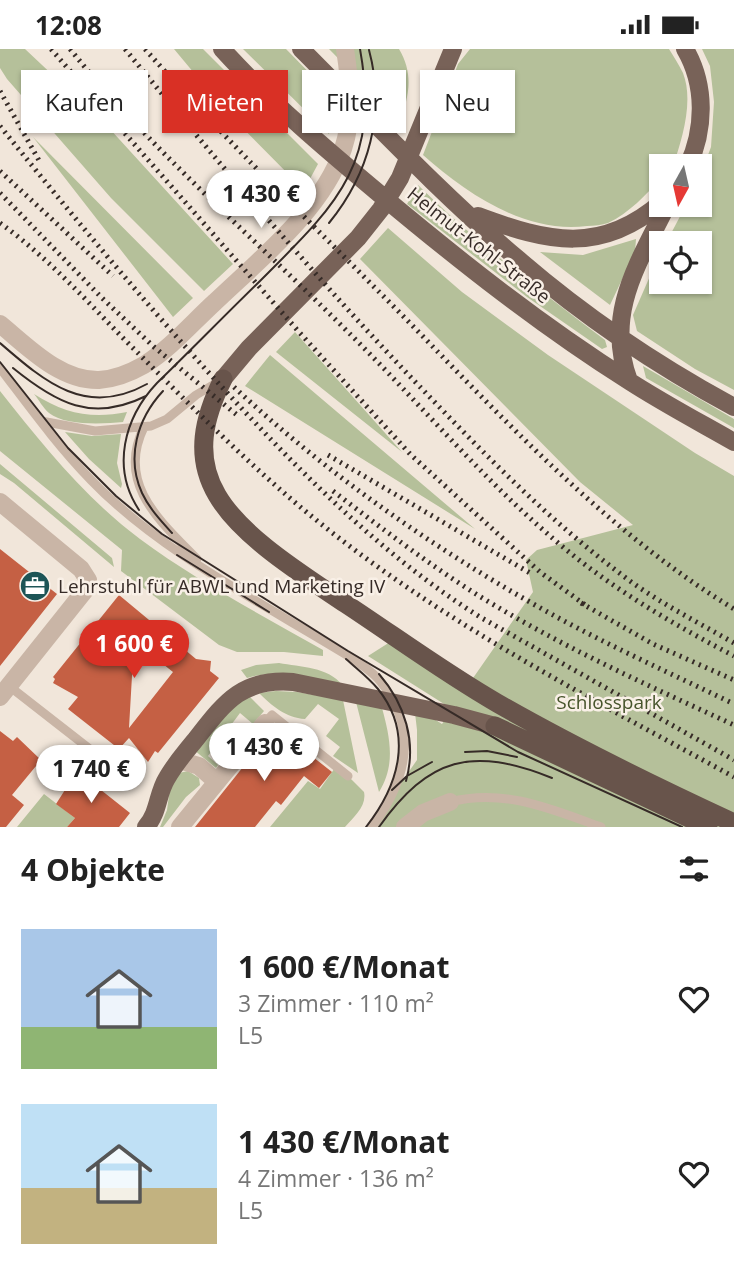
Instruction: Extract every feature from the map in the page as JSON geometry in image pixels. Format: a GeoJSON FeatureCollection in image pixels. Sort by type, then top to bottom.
{"type":"FeatureCollection","features":[{"type":"Feature","properties":{"kind":"highway"},"geometry":{"type":"LineString","coordinates":[[223,379],[207,414],[202,437],[209,480],[232,516],[266,547],[496,703],[734,823]]}},
{"type":"Feature","properties":{"kind":"highway"},"geometry":{"type":"LineString","coordinates":[[495,726],[708,827]]}},
{"type":"Feature","properties":{"kind":"main road","name":"Helmut-Kohl-Straße"},"geometry":{"type":"LineString","coordinates":[[222,49],[295,122],[419,227],[506,295],[629,381],[734,442]]}},
{"type":"Feature","properties":{"kind":"main road","name":"Helmut-Kohl-Straße"},"geometry":{"type":"LineString","coordinates":[[301,49],[468,213],[535,273],[620,337],[734,407]]}},
{"type":"Feature","properties":{"kind":"main road"},"geometry":{"type":"LineString","coordinates":[[223,379],[249,348],[372,221],[400,178],[453,49]]}},
{"type":"Feature","properties":{"kind":"main road"},"geometry":{"type":"LineString","coordinates":[[685,49],[696,73],[701,106],[698,135],[692,154]]}},
{"type":"Feature","properties":{"kind":"main road"},"geometry":{"type":"LineString","coordinates":[[468,213],[541,237],[585,240],[620,230],[649,213]]}},
{"type":"Feature","properties":{"kind":"main road"},"geometry":{"type":"LineString","coordinates":[[629,381],[623,363],[620,337],[622,304],[661,217]]}},
{"type":"Feature","properties":{"kind":"main road"},"geometry":{"type":"LineString","coordinates":[[146,827],[154,818],[165,779],[179,760],[222,706],[239,692],[257,683],[293,682],[495,726]]}},
{"type":"Feature","properties":{"kind":"street"},"geometry":{"type":"LineString","coordinates":[[0,324],[38,355],[67,374],[85,379],[117,377],[145,363],[169,346],[273,246],[324,187],[344,148],[349,124],[349,82],[345,49]]}},
{"type":"Feature","properties":{"kind":"street"},"geometry":{"type":"LineString","coordinates":[[0,502],[81,569],[88,580],[86,589],[4,692]]}},
{"type":"Feature","properties":{"kind":"street"},"geometry":{"type":"LineString","coordinates":[[180,827],[265,723]]}},
{"type":"Feature","properties":{"kind":"street"},"geometry":{"type":"LineString","coordinates":[[179,760],[199,766],[217,782]]}},
{"type":"Feature","properties":{"kind":"street"},"geometry":{"type":"LineString","coordinates":[[405,827],[423,813],[450,802]]}},
{"type":"Feature","properties":{"kind":"lane"},"geometry":{"type":"LineString","coordinates":[[0,367],[39,420],[91,480],[116,503],[180,552],[355,660],[380,680],[400,717],[405,758],[393,797],[372,827]]}},
{"type":"Feature","properties":{"kind":"lane"},"geometry":{"type":"LineString","coordinates":[[39,420],[95,431],[144,427],[167,419],[196,395],[223,379]]}},
{"type":"Feature","properties":{"kind":"lane"},"geometry":{"type":"LineString","coordinates":[[144,427],[135,445],[134,462],[143,496],[155,513],[207,569]]}},
{"type":"Feature","properties":{"kind":"lane"},"geometry":{"type":"LineString","coordinates":[[4,692],[109,764]]}},
{"type":"Feature","properties":{"kind":"lane"},"geometry":{"type":"LineString","coordinates":[[265,723],[272,715],[348,776]]}},
{"type":"Feature","properties":{"kind":"lane"},"geometry":{"type":"LineString","coordinates":[[450,802],[478,797],[516,799],[601,827]]}},
{"type":"Feature","properties":{"kind":"green space"},"geometry":{"type":"Polygon","coordinates":[[[0,49],[25,49],[47,70],[21,70],[21,95],[0,68],[0,49]]]}},
{"type":"Feature","properties":{"kind":"green space"},"geometry":{"type":"Polygon","coordinates":[[[174,49],[203,49],[224,70],[192,70],[174,49]]]}},
{"type":"Feature","properties":{"kind":"green space"},"geometry":{"type":"Polygon","coordinates":[[[243,49],[286,49],[307,70],[302,70],[302,107],[288,93],[288,70],[264,70],[243,49]]]}},
{"type":"Feature","properties":{"kind":"green space"},"geometry":{"type":"Polygon","coordinates":[[[329,49],[399,49],[407,67],[406,103],[406,70],[350,70],[329,49]]]}},
{"type":"Feature","properties":{"kind":"green space"},"geometry":{"type":"Polygon","coordinates":[[[470,49],[669,49],[683,73],[687,96],[683,132],[677,154],[649,154],[649,191],[623,214],[608,223],[564,227],[520,217],[478,197],[423,155],[431,133],[515,133],[515,70],[456,70],[470,49]]]}},
{"type":"Feature","properties":{"kind":"green space"},"geometry":{"type":"Polygon","coordinates":[[[702,49],[734,49],[734,390],[695,369],[637,331],[633,315],[649,278],[649,294],[712,294],[712,231],[672,231],[680,217],[712,217],[712,154],[708,154],[714,102],[710,66],[702,49]]]}},
{"type":"Feature","properties":{"kind":"green space"},"geometry":{"type":"Polygon","coordinates":[[[54,133],[114,133],[233,264],[204,291],[111,198],[54,133]]]}},
{"type":"Feature","properties":{"kind":"green space"},"geometry":{"type":"Polygon","coordinates":[[[248,133],[287,133],[318,164],[304,190],[248,133]]]}},
{"type":"Feature","properties":{"kind":"green space"},"geometry":{"type":"Polygon","coordinates":[[[33,137],[193,298],[173,317],[33,137]]]}},
{"type":"Feature","properties":{"kind":"green space"},"geometry":{"type":"Polygon","coordinates":[[[418,185],[486,246],[605,340],[607,347],[602,349],[527,297],[407,204],[418,185]]]}},
{"type":"Feature","properties":{"kind":"green space","name":"Schlosspark"},"geometry":{"type":"Polygon","coordinates":[[[388,228],[462,292],[548,355],[734,476],[734,827],[370,827],[417,760],[415,713],[431,717],[442,724],[452,709],[368,656],[390,642],[464,691],[533,592],[526,560],[537,550],[633,525],[580,482],[360,259],[388,228]]]}},
{"type":"Feature","properties":{"kind":"green space"},"geometry":{"type":"Polygon","coordinates":[[[636,239],[635,252],[610,305],[540,252],[583,255],[636,239]]]}},
{"type":"Feature","properties":{"kind":"green space"},"geometry":{"type":"Polygon","coordinates":[[[295,332],[402,452],[276,352],[295,332]]]}},
{"type":"Feature","properties":{"kind":"green space"},"geometry":{"type":"Polygon","coordinates":[[[270,355],[475,529],[245,386],[270,355]]]}},
{"type":"Feature","properties":{"kind":"green space"},"geometry":{"type":"Polygon","coordinates":[[[643,366],[734,419],[734,428],[646,378],[643,366]]]}},
{"type":"Feature","properties":{"kind":"green space"},"geometry":{"type":"Polygon","coordinates":[[[0,391],[65,469],[120,523],[207,583],[323,650],[323,656],[284,652],[237,652],[219,645],[121,571],[122,550],[0,451],[0,391]]]}},
{"type":"Feature","properties":{"kind":"green space"},"geometry":{"type":"Polygon","coordinates":[[[34,394],[45,401],[79,413],[102,415],[127,412],[123,422],[74,422],[49,413],[34,394]]]}},
{"type":"Feature","properties":{"kind":"green space"},"geometry":{"type":"Polygon","coordinates":[[[65,432],[92,436],[121,434],[117,463],[121,488],[89,459],[65,432]]]}},
{"type":"Feature","properties":{"kind":"green space"},"geometry":{"type":"Polygon","coordinates":[[[0,464],[112,558],[114,567],[0,474],[0,464]]]}},
{"type":"Feature","properties":{"kind":"green space"},"geometry":{"type":"Polygon","coordinates":[[[279,663],[322,671],[342,685],[282,674],[247,678],[241,670],[256,665],[279,663]]]}},
{"type":"Feature","properties":{"kind":"green space"},"geometry":{"type":"Polygon","coordinates":[[[276,691],[343,700],[358,773],[333,756],[340,747],[326,736],[339,719],[318,704],[305,719],[291,716],[259,693],[276,691]]]}},
{"type":"Feature","properties":{"kind":"green space"},"geometry":{"type":"Polygon","coordinates":[[[248,695],[264,711],[253,724],[240,713],[208,756],[218,765],[216,768],[194,750],[228,710],[248,695]]]}},
{"type":"Feature","properties":{"kind":"green space"},"geometry":{"type":"Polygon","coordinates":[[[356,702],[382,708],[385,719],[390,761],[379,792],[356,702]]]}},
{"type":"Feature","properties":{"kind":"green space"},"geometry":{"type":"Polygon","coordinates":[[[337,765],[364,792],[362,807],[345,827],[270,827],[308,781],[320,789],[337,765]]]}},
{"type":"Feature","properties":{"kind":"green space"},"geometry":{"type":"Polygon","coordinates":[[[188,771],[199,778],[200,785],[186,797],[163,827],[160,827],[167,810],[170,788],[179,773],[188,771]]]}},
{"type":"Feature","properties":{"kind":"green space"},"geometry":{"type":"Polygon","coordinates":[[[44,794],[75,818],[67,827],[17,827],[44,794]]]}},
{"type":"Feature","properties":{"kind":"building"},"geometry":{"type":"Polygon","coordinates":[[[0,549],[57,594],[0,666],[0,549]]]}},
{"type":"Feature","properties":{"kind":"building"},"geometry":{"type":"Polygon","coordinates":[[[119,595],[196,659],[211,661],[210,671],[219,678],[148,762],[129,738],[119,749],[68,709],[78,697],[53,683],[53,677],[119,595]],[[134,641],[129,728],[173,672],[134,641]]]}},
{"type":"Feature","properties":{"kind":"building"},"geometry":{"type":"Polygon","coordinates":[[[275,727],[332,772],[319,788],[304,776],[281,805],[276,801],[255,827],[195,827],[275,727]]]}},
{"type":"Feature","properties":{"kind":"building"},"geometry":{"type":"Polygon","coordinates":[[[0,731],[13,741],[17,737],[41,760],[12,795],[24,805],[6,827],[0,827],[0,731]]]}},
{"type":"Feature","properties":{"kind":"building"},"geometry":{"type":"Polygon","coordinates":[[[77,771],[130,813],[119,827],[67,827],[75,818],[56,804],[77,771]]]}},
{"type":"Feature","properties":{"kind":"tram line"},"geometry":{"type":"LineString","coordinates":[[139,510],[130,494],[124,461],[129,427],[136,412],[157,383],[287,254],[331,205],[358,153],[364,123],[365,89],[360,49]]}},
{"type":"Feature","properties":{"kind":"tram line"},"geometry":{"type":"LineString","coordinates":[[329,223],[355,184],[370,142],[376,97],[369,50]]}},
{"type":"Feature","properties":{"kind":"tram line"},"geometry":{"type":"LineString","coordinates":[[0,343],[33,371],[68,391],[105,397],[125,394],[147,384]]}},
{"type":"Feature","properties":{"kind":"tram line"},"geometry":{"type":"LineString","coordinates":[[0,362],[68,448],[116,496],[162,534],[348,651],[518,752],[682,827]]}},
{"type":"Feature","properties":{"kind":"tram line"},"geometry":{"type":"LineString","coordinates":[[13,368],[44,391],[75,405],[108,408],[146,396]]}},
{"type":"Feature","properties":{"kind":"tram line"},"geometry":{"type":"LineString","coordinates":[[163,391],[146,414],[141,426],[135,466],[137,480],[145,499],[172,533]]}},
{"type":"Feature","properties":{"kind":"tram line"},"geometry":{"type":"LineString","coordinates":[[177,555],[269,612]]}},
{"type":"Feature","properties":{"kind":"tram line"},"geometry":{"type":"LineString","coordinates":[[346,659],[378,689],[389,706],[399,741],[394,777],[387,794],[366,827]]}},
{"type":"Feature","properties":{"kind":"tram line"},"geometry":{"type":"LineString","coordinates":[[379,674],[396,698],[406,724],[410,752],[406,781]]}},
{"type":"Feature","properties":{"kind":"tram line"},"geometry":{"type":"LineString","coordinates":[[465,752],[487,751],[517,757]]}},
{"type":"Feature","properties":{"kind":"tram line"},"geometry":{"type":"LineString","coordinates":[[392,790],[407,776],[432,762]]}},
{"type":"Feature","properties":{"kind":"tram line"},"geometry":{"type":"LineString","coordinates":[[379,827],[416,785],[435,772],[454,764],[498,762],[552,778]]}},
{"type":"Feature","properties":{"kind":"railway"},"geometry":{"type":"LineString","coordinates":[[51,49],[299,332],[411,455],[540,572],[588,607]]}},
{"type":"Feature","properties":{"kind":"railway"},"geometry":{"type":"LineString","coordinates":[[70,49],[170,159],[348,332],[522,511],[570,553],[615,586],[661,616],[734,656]]}},
{"type":"Feature","properties":{"kind":"railway"},"geometry":{"type":"LineString","coordinates":[[125,49],[309,266],[385,350],[498,466],[602,560],[668,605],[734,643]]}},
{"type":"Feature","properties":{"kind":"railway"},"geometry":{"type":"LineString","coordinates":[[145,49],[208,118],[521,437],[644,546],[734,609]]}},
{"type":"Feature","properties":{"kind":"railway"},"geometry":{"type":"LineString","coordinates":[[0,91],[41,164]]}},
{"type":"Feature","properties":{"kind":"railway"},"geometry":{"type":"LineString","coordinates":[[0,126],[108,257],[220,385],[311,480],[375,539],[480,617],[734,760]]}},
{"type":"Feature","properties":{"kind":"railway"},"geometry":{"type":"LineString","coordinates":[[0,171],[113,276]]}},
{"type":"Feature","properties":{"kind":"railway"},"geometry":{"type":"LineString","coordinates":[[0,193],[102,298],[154,347],[237,415]]}},
{"type":"Feature","properties":{"kind":"railway"},"geometry":{"type":"LineString","coordinates":[[0,223],[64,278],[248,460],[342,541],[395,579],[505,650],[734,777]]}},
{"type":"Feature","properties":{"kind":"railway"},"geometry":{"type":"LineString","coordinates":[[234,387],[343,479],[462,561],[567,623],[734,704]]}},
{"type":"Feature","properties":{"kind":"railway"},"geometry":{"type":"LineString","coordinates":[[328,455],[530,573]]}},
{"type":"Feature","properties":{"kind":"railway"},"geometry":{"type":"LineString","coordinates":[[333,491],[440,570],[507,613],[603,664],[734,725]]}},
{"type":"Feature","properties":{"kind":"railway"},"geometry":{"type":"LineString","coordinates":[[581,603],[653,644],[734,680]]}},
{"type":"Feature","properties":{"kind":"place","name":"Lehrstuhl für ABWL und Marketing IV"},"geometry":{"type":"Point","coordinates":[35,586]}}]}
